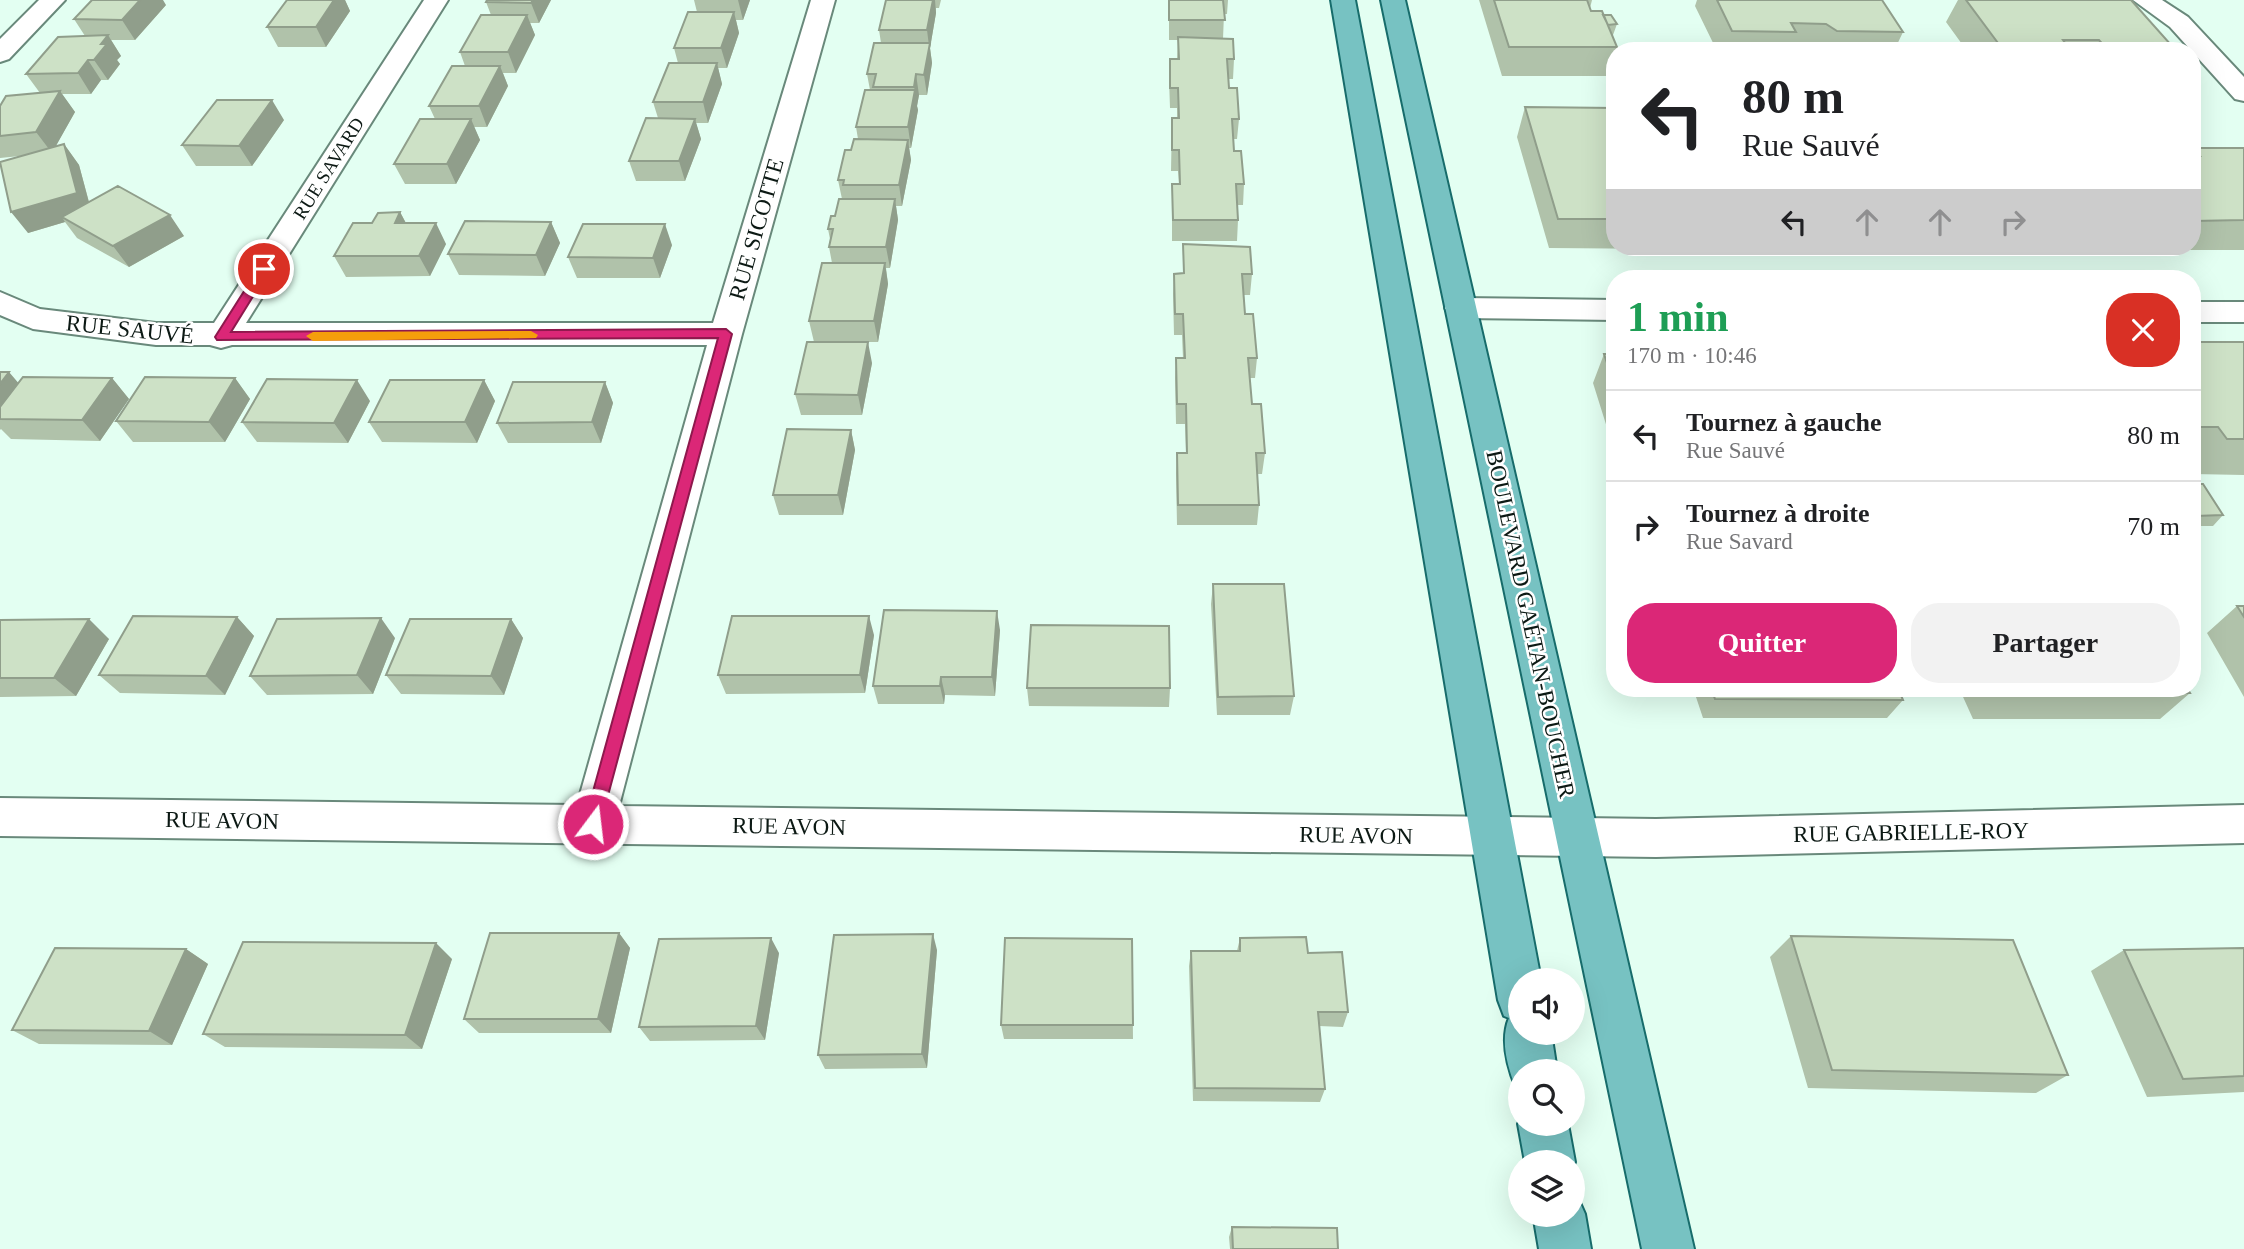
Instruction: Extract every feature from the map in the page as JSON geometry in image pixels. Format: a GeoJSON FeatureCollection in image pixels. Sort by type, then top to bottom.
{"type":"FeatureCollection","features":[{"type":"Feature","properties":{"kind":"main road"},"geometry":{"type":"LineString","coordinates":[[1343,0],[1515,968]]}},
{"type":"Feature","properties":{"kind":"main road","name":"BOULEVARD GAÉTAN-BOUCHER"},"geometry":{"type":"LineString","coordinates":[[1393,0],[1668,1249]]}},
{"type":"Feature","properties":{"kind":"main road"},"geometry":{"type":"LineString","coordinates":[[1561,1227],[1565,1249]]}},
{"type":"Feature","properties":{"kind":"street"},"geometry":{"type":"LineString","coordinates":[[0,54],[53,0]]}},
{"type":"Feature","properties":{"kind":"street","name":"RUE SAVARD"},"geometry":{"type":"LineString","coordinates":[[221,337],[436,0]]}},
{"type":"Feature","properties":{"kind":"street","name":"RUE SICOTTE"},"geometry":{"type":"LineString","coordinates":[[593,824],[726,334],[823,0]]}},
{"type":"Feature","properties":{"kind":"street"},"geometry":{"type":"LineString","coordinates":[[2146,0],[2179,22],[2197,42]]}},
{"type":"Feature","properties":{"kind":"street"},"geometry":{"type":"LineString","coordinates":[[2201,46],[2244,93]]}},
{"type":"Feature","properties":{"kind":"street","name":"RUE SAUVÉ"},"geometry":{"type":"LineString","coordinates":[[0,302],[33,319],[156,334],[221,337],[726,334]]}},
{"type":"Feature","properties":{"kind":"street"},"geometry":{"type":"LineString","coordinates":[[1461,307],[1606,310]]}},
{"type":"Feature","properties":{"kind":"street"},"geometry":{"type":"LineString","coordinates":[[2201,312],[2244,312]]}},
{"type":"Feature","properties":{"kind":"street","name":"RUE AVON"},"geometry":{"type":"LineString","coordinates":[[0,817],[1578,836]]}},
{"type":"Feature","properties":{"kind":"street","name":"RUE GABRIELLE-ROY"},"geometry":{"type":"LineString","coordinates":[[1578,836],[1656,838],[2244,824]]}},
{"type":"Feature","properties":{"kind":"building"},"geometry":{"type":"Polygon","coordinates":[[[92,0],[140,0],[122,20],[74,19],[92,0]]]}},
{"type":"Feature","properties":{"kind":"building"},"geometry":{"type":"Polygon","coordinates":[[[287,0],[334,0],[316,27],[267,27],[287,0]]]}},
{"type":"Feature","properties":{"kind":"building"},"geometry":{"type":"Polygon","coordinates":[[[533,0],[531,3],[486,2],[533,0]]]}},
{"type":"Feature","properties":{"kind":"building"},"geometry":{"type":"Polygon","coordinates":[[[886,0],[933,0],[927,30],[879,30],[886,0]]]}},
{"type":"Feature","properties":{"kind":"building"},"geometry":{"type":"Polygon","coordinates":[[[1169,0],[1223,0],[1225,20],[1169,20],[1169,0]]]}},
{"type":"Feature","properties":{"kind":"building"},"geometry":{"type":"Polygon","coordinates":[[[1494,0],[1587,0],[1591,11],[1602,11],[1615,42],[1606,42],[1606,47],[1509,47],[1494,0]]]}},
{"type":"Feature","properties":{"kind":"building"},"geometry":{"type":"Polygon","coordinates":[[[1717,0],[1882,0],[1903,32],[1837,31],[1826,24],[1791,23],[1796,32],[1732,31],[1717,0]]]}},
{"type":"Feature","properties":{"kind":"building"},"geometry":{"type":"Polygon","coordinates":[[[1966,0],[2131,0],[2168,42],[2063,40],[2064,42],[1997,42],[1966,0]]]}},
{"type":"Feature","properties":{"kind":"building"},"geometry":{"type":"Polygon","coordinates":[[[688,12],[734,12],[721,48],[674,48],[688,12]]]}},
{"type":"Feature","properties":{"kind":"building"},"geometry":{"type":"Polygon","coordinates":[[[481,15],[527,15],[508,52],[460,52],[481,15]]]}},
{"type":"Feature","properties":{"kind":"building"},"geometry":{"type":"Polygon","coordinates":[[[1603,15],[1611,15],[1617,24],[1608,25],[1603,15]]]}},
{"type":"Feature","properties":{"kind":"building"},"geometry":{"type":"Polygon","coordinates":[[[108,35],[101,44],[107,44],[94,60],[88,60],[78,73],[26,74],[58,37],[108,35]]]}},
{"type":"Feature","properties":{"kind":"building"},"geometry":{"type":"Polygon","coordinates":[[[1178,37],[1233,39],[1234,59],[1227,59],[1229,88],[1237,88],[1239,119],[1232,119],[1234,151],[1241,151],[1244,184],[1236,184],[1238,220],[1173,220],[1172,184],[1180,184],[1179,150],[1172,150],[1172,118],[1179,118],[1178,88],[1170,88],[1170,59],[1179,59],[1178,37]]]}},
{"type":"Feature","properties":{"kind":"building"},"geometry":{"type":"Polygon","coordinates":[[[874,43],[930,43],[924,75],[916,74],[914,87],[873,87],[876,74],[867,74],[874,43]]]}},
{"type":"Feature","properties":{"kind":"building"},"geometry":{"type":"Polygon","coordinates":[[[669,63],[717,63],[703,102],[653,102],[669,63]]]}},
{"type":"Feature","properties":{"kind":"building"},"geometry":{"type":"Polygon","coordinates":[[[452,66],[500,66],[479,106],[429,106],[452,66]]]}},
{"type":"Feature","properties":{"kind":"building"},"geometry":{"type":"Polygon","coordinates":[[[865,90],[915,90],[908,127],[856,127],[865,90]]]}},
{"type":"Feature","properties":{"kind":"building"},"geometry":{"type":"Polygon","coordinates":[[[60,91],[36,132],[0,136],[0,106],[6,96],[60,91]]]}},
{"type":"Feature","properties":{"kind":"building"},"geometry":{"type":"Polygon","coordinates":[[[217,100],[272,100],[239,146],[182,145],[217,100]]]}},
{"type":"Feature","properties":{"kind":"building"},"geometry":{"type":"Polygon","coordinates":[[[1525,107],[1606,108],[1606,219],[1558,219],[1525,107]]]}},
{"type":"Feature","properties":{"kind":"building"},"geometry":{"type":"Polygon","coordinates":[[[646,118],[695,119],[679,161],[629,161],[646,118]]]}},
{"type":"Feature","properties":{"kind":"building"},"geometry":{"type":"Polygon","coordinates":[[[420,119],[471,119],[447,164],[394,164],[420,119]]]}},
{"type":"Feature","properties":{"kind":"building"},"geometry":{"type":"Polygon","coordinates":[[[854,139],[908,140],[899,185],[843,185],[844,180],[838,180],[845,150],[851,150],[854,139]]]}},
{"type":"Feature","properties":{"kind":"building"},"geometry":{"type":"Polygon","coordinates":[[[64,144],[77,193],[11,212],[0,162],[64,144]]]}},
{"type":"Feature","properties":{"kind":"building"},"geometry":{"type":"Polygon","coordinates":[[[2201,148],[2244,148],[2244,220],[2201,221],[2201,148]]]}},
{"type":"Feature","properties":{"kind":"building"},"geometry":{"type":"Polygon","coordinates":[[[118,186],[170,215],[113,246],[62,217],[118,186]]]}},
{"type":"Feature","properties":{"kind":"building"},"geometry":{"type":"Polygon","coordinates":[[[839,199],[895,199],[886,247],[829,247],[833,229],[828,229],[839,199]]]}},
{"type":"Feature","properties":{"kind":"building"},"geometry":{"type":"Polygon","coordinates":[[[400,212],[395,223],[436,223],[419,256],[334,256],[353,223],[372,223],[378,213],[400,212]]]}},
{"type":"Feature","properties":{"kind":"building"},"geometry":{"type":"Polygon","coordinates":[[[465,221],[551,222],[536,255],[448,254],[465,221]]]}},
{"type":"Feature","properties":{"kind":"building"},"geometry":{"type":"Polygon","coordinates":[[[583,224],[665,224],[653,258],[568,257],[583,224]]]}},
{"type":"Feature","properties":{"kind":"building"},"geometry":{"type":"Polygon","coordinates":[[[1183,244],[1250,247],[1252,274],[1242,274],[1245,314],[1253,314],[1257,358],[1248,358],[1252,404],[1261,404],[1265,453],[1256,453],[1259,505],[1178,505],[1177,453],[1187,453],[1186,404],[1177,404],[1176,358],[1185,358],[1183,314],[1175,314],[1174,274],[1184,273],[1183,244]]]}},
{"type":"Feature","properties":{"kind":"building"},"geometry":{"type":"Polygon","coordinates":[[[822,263],[885,263],[874,321],[809,321],[822,263]]]}},
{"type":"Feature","properties":{"kind":"building"},"geometry":{"type":"Polygon","coordinates":[[[807,342],[868,342],[858,395],[795,394],[807,342]]]}},
{"type":"Feature","properties":{"kind":"building"},"geometry":{"type":"Polygon","coordinates":[[[2201,342],[2244,342],[2244,439],[2227,439],[2218,427],[2201,427],[2201,342]]]}},
{"type":"Feature","properties":{"kind":"building"},"geometry":{"type":"Polygon","coordinates":[[[0,372],[9,372],[0,384],[0,372]]]}},
{"type":"Feature","properties":{"kind":"building"},"geometry":{"type":"Polygon","coordinates":[[[23,377],[112,378],[82,420],[0,419],[0,407],[23,377]]]}},
{"type":"Feature","properties":{"kind":"building"},"geometry":{"type":"Polygon","coordinates":[[[145,377],[235,378],[209,422],[116,421],[145,377]]]}},
{"type":"Feature","properties":{"kind":"building"},"geometry":{"type":"Polygon","coordinates":[[[267,379],[357,380],[334,423],[242,422],[267,379]]]}},
{"type":"Feature","properties":{"kind":"building"},"geometry":{"type":"Polygon","coordinates":[[[390,380],[484,380],[465,422],[369,422],[390,380]]]}},
{"type":"Feature","properties":{"kind":"building"},"geometry":{"type":"Polygon","coordinates":[[[513,382],[605,382],[592,422],[497,423],[513,382]]]}},
{"type":"Feature","properties":{"kind":"building"},"geometry":{"type":"Polygon","coordinates":[[[787,429],[851,430],[838,495],[773,495],[787,429]]]}},
{"type":"Feature","properties":{"kind":"building"},"geometry":{"type":"Polygon","coordinates":[[[2201,484],[2203,484],[2223,515],[2201,516],[2201,484]]]}},
{"type":"Feature","properties":{"kind":"building"},"geometry":{"type":"Polygon","coordinates":[[[1213,584],[1284,584],[1294,696],[1218,697],[1213,584]]]}},
{"type":"Feature","properties":{"kind":"building"},"geometry":{"type":"Polygon","coordinates":[[[2237,606],[2244,606],[2244,617],[2237,606]]]}},
{"type":"Feature","properties":{"kind":"building"},"geometry":{"type":"Polygon","coordinates":[[[884,610],[997,611],[992,677],[941,677],[940,686],[873,686],[884,610]]]}},
{"type":"Feature","properties":{"kind":"building"},"geometry":{"type":"Polygon","coordinates":[[[133,616],[237,617],[206,676],[99,675],[133,616]]]}},
{"type":"Feature","properties":{"kind":"building"},"geometry":{"type":"Polygon","coordinates":[[[732,616],[869,616],[860,675],[718,675],[732,616]]]}},
{"type":"Feature","properties":{"kind":"building"},"geometry":{"type":"Polygon","coordinates":[[[381,618],[357,675],[250,676],[277,619],[381,618]]]}},
{"type":"Feature","properties":{"kind":"building"},"geometry":{"type":"Polygon","coordinates":[[[89,619],[54,678],[0,678],[0,620],[89,619]]]}},
{"type":"Feature","properties":{"kind":"building"},"geometry":{"type":"Polygon","coordinates":[[[410,619],[511,619],[491,676],[386,675],[410,619]]]}},
{"type":"Feature","properties":{"kind":"building"},"geometry":{"type":"Polygon","coordinates":[[[1031,625],[1169,626],[1170,688],[1027,688],[1031,625]]]}},
{"type":"Feature","properties":{"kind":"building"},"geometry":{"type":"Polygon","coordinates":[[[1714,697],[1902,697],[1903,700],[1714,697]]]}},
{"type":"Feature","properties":{"kind":"building"},"geometry":{"type":"Polygon","coordinates":[[[490,933],[619,933],[598,1019],[464,1019],[490,933]]]}},
{"type":"Feature","properties":{"kind":"building"},"geometry":{"type":"Polygon","coordinates":[[[933,934],[922,1054],[818,1055],[834,935],[933,934]]]}},
{"type":"Feature","properties":{"kind":"building"},"geometry":{"type":"Polygon","coordinates":[[[1791,936],[2013,940],[2068,1075],[1832,1070],[1791,936]]]}},
{"type":"Feature","properties":{"kind":"building"},"geometry":{"type":"Polygon","coordinates":[[[1306,937],[1308,953],[1342,952],[1348,1012],[1318,1012],[1325,1089],[1195,1088],[1191,951],[1240,951],[1240,938],[1306,937]]]}},
{"type":"Feature","properties":{"kind":"building"},"geometry":{"type":"Polygon","coordinates":[[[771,938],[756,1026],[639,1027],[659,939],[771,938]]]}},
{"type":"Feature","properties":{"kind":"building"},"geometry":{"type":"Polygon","coordinates":[[[1005,938],[1132,939],[1133,1025],[1001,1025],[1005,938]]]}},
{"type":"Feature","properties":{"kind":"building"},"geometry":{"type":"Polygon","coordinates":[[[243,942],[436,943],[405,1035],[203,1034],[243,942]]]}},
{"type":"Feature","properties":{"kind":"building"},"geometry":{"type":"Polygon","coordinates":[[[55,948],[186,949],[149,1031],[12,1030],[55,948]]]}},
{"type":"Feature","properties":{"kind":"building"},"geometry":{"type":"Polygon","coordinates":[[[2244,948],[2244,1076],[2183,1079],[2124,950],[2244,948]]]}},
{"type":"Feature","properties":{"kind":"building"},"geometry":{"type":"Polygon","coordinates":[[[1232,1227],[1337,1228],[1338,1249],[1233,1249],[1232,1227]]]}},
{"type":"Feature","properties":{"kind":"slow traffic"},"geometry":{"type":"LineString","coordinates":[[313,336],[531,335]]}},
{"type":"Feature","properties":{"kind":"route"},"geometry":{"type":"LineString","coordinates":[[264,269],[221,337],[726,334],[593,824]]}}]}
